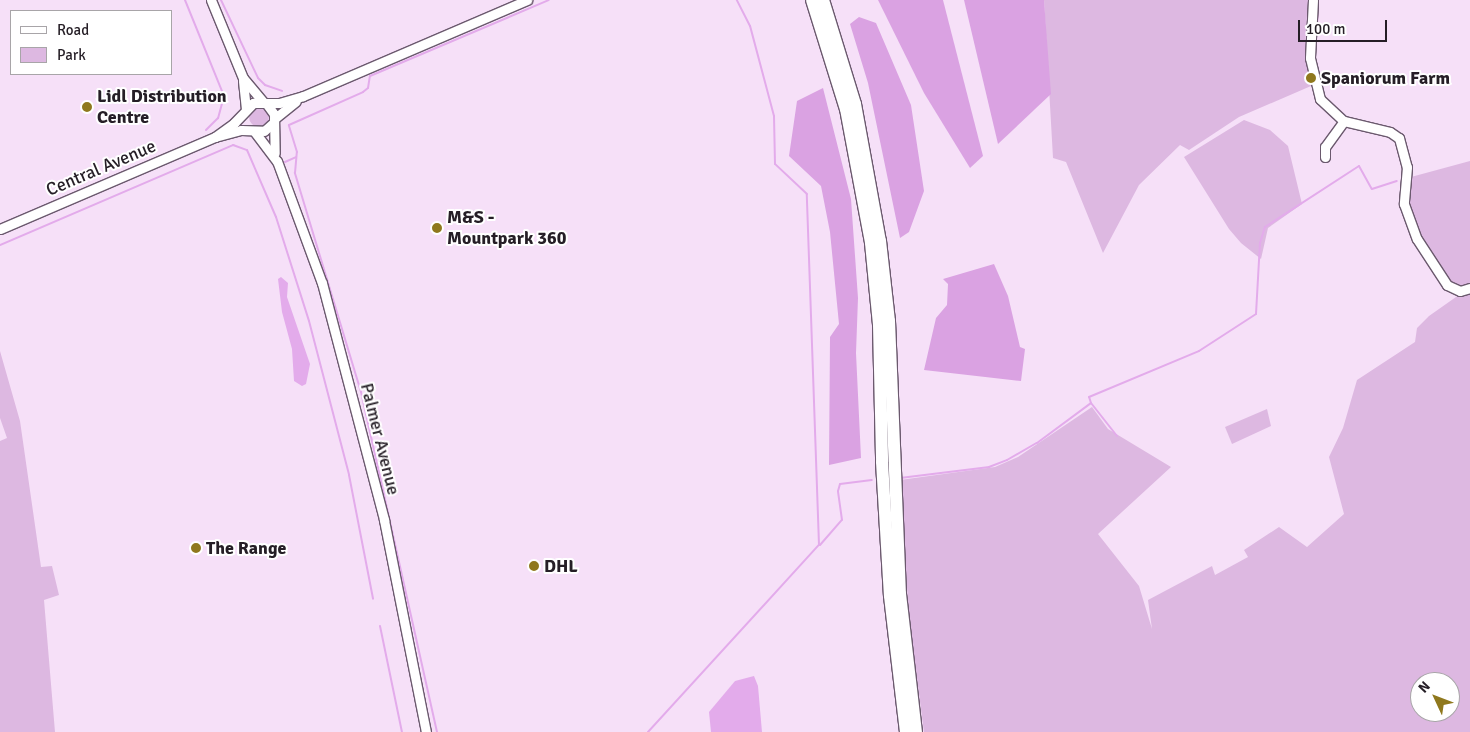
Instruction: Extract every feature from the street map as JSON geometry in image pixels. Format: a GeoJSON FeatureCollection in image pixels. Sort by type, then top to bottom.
{"type":"FeatureCollection","features":[{"type":"Feature","properties":{"kind":"highway"},"geometry":{"type":"LineString","coordinates":[[812,0],[846,109],[871,244],[879,325],[882,462],[890,596],[906,732]]}},
{"type":"Feature","properties":{"kind":"highway"},"geometry":{"type":"LineString","coordinates":[[823,0],[855,104],[880,241],[889,321],[900,594],[916,732]]}},
{"type":"Feature","properties":{"kind":"street"},"geometry":{"type":"LineString","coordinates":[[211,0],[243,78],[272,110],[277,161]]}},
{"type":"Feature","properties":{"kind":"street"},"geometry":{"type":"LineString","coordinates":[[215,137],[253,103],[264,103],[303,96],[527,0]]}},
{"type":"Feature","properties":{"kind":"street"},"geometry":{"type":"LineString","coordinates":[[1313,0],[1310,58],[1315,88],[1324,106],[1344,121],[1390,132],[1399,138],[1407,167],[1404,204],[1417,239],[1444,282],[1454,290],[1470,288]]}},
{"type":"Feature","properties":{"kind":"street"},"geometry":{"type":"LineString","coordinates":[[243,78],[245,123],[254,131],[277,161]]}},
{"type":"Feature","properties":{"kind":"street"},"geometry":{"type":"LineString","coordinates":[[215,137],[266,130],[273,121],[303,96]]}},
{"type":"Feature","properties":{"kind":"street"},"geometry":{"type":"LineString","coordinates":[[1325,157],[1325,147],[1344,121]]}},
{"type":"Feature","properties":{"kind":"street","name":"Central Avenue"},"geometry":{"type":"LineString","coordinates":[[0,229],[215,137]]}},
{"type":"Feature","properties":{"kind":"street","name":"Palmer Avenue"},"geometry":{"type":"LineString","coordinates":[[277,161],[322,283],[347,373],[384,520],[426,732]]}},
{"type":"Feature","properties":{"kind":"green space"},"geometry":{"type":"Polygon","coordinates":[[[1044,0],[1308,0],[1305,47],[1311,86],[1239,117],[1189,150],[1180,145],[1139,185],[1103,253],[1066,162],[1053,158],[1044,0]]]}},
{"type":"Feature","properties":{"kind":"green space"},"geometry":{"type":"Polygon","coordinates":[[[259,107],[266,110],[269,117],[266,124],[259,127],[252,124],[249,117],[252,110],[259,107]]]}},
{"type":"Feature","properties":{"kind":"green space"},"geometry":{"type":"Polygon","coordinates":[[[1244,120],[1270,130],[1288,146],[1302,204],[1268,228],[1261,259],[1241,243],[1229,229],[1184,157],[1244,120]]]}},
{"type":"Feature","properties":{"kind":"green space"},"geometry":{"type":"Polygon","coordinates":[[[1470,161],[1470,286],[1460,287],[1447,281],[1424,243],[1407,201],[1411,177],[1470,161]]]}},
{"type":"Feature","properties":{"kind":"green space"},"geometry":{"type":"Polygon","coordinates":[[[1470,292],[1470,732],[924,732],[909,618],[900,480],[995,467],[1018,457],[1092,407],[1108,429],[1171,467],[1098,534],[1139,586],[1152,629],[1148,600],[1212,566],[1215,575],[1248,557],[1244,550],[1279,527],[1307,547],[1344,514],[1329,457],[1343,428],[1357,380],[1415,342],[1417,328],[1429,316],[1456,297],[1470,292]]]}},
{"type":"Feature","properties":{"kind":"green space"},"geometry":{"type":"Polygon","coordinates":[[[0,351],[20,421],[41,567],[52,566],[59,595],[44,600],[55,732],[0,732],[0,441],[7,438],[0,418],[0,351]]]}},
{"type":"Feature","properties":{"kind":"green space"},"geometry":{"type":"Polygon","coordinates":[[[1267,409],[1271,426],[1232,444],[1225,427],[1267,409]]]}},
{"type":"Feature","properties":{"kind":"shaded area"},"geometry":{"type":"Polygon","coordinates":[[[878,0],[943,0],[983,156],[970,168],[924,93],[878,0]]]}},
{"type":"Feature","properties":{"kind":"shaded area"},"geometry":{"type":"Polygon","coordinates":[[[964,0],[1044,0],[1051,94],[998,144],[964,0]]]}},
{"type":"Feature","properties":{"kind":"shaded area"},"geometry":{"type":"Polygon","coordinates":[[[859,17],[876,23],[911,105],[924,191],[909,232],[900,238],[868,83],[850,24],[859,17]]]}},
{"type":"Feature","properties":{"kind":"shaded area"},"geometry":{"type":"Polygon","coordinates":[[[823,88],[851,199],[858,298],[856,353],[861,458],[829,465],[830,337],[839,324],[830,232],[821,186],[789,156],[797,101],[823,88]]]}},
{"type":"Feature","properties":{"kind":"shaded area"},"geometry":{"type":"Polygon","coordinates":[[[994,264],[1008,296],[1020,347],[1025,349],[1021,381],[924,370],[936,318],[947,305],[948,284],[943,279],[994,264]]]}},
{"type":"Feature","properties":{"kind":"shaded area"},"geometry":{"type":"Polygon","coordinates":[[[281,277],[288,283],[287,297],[310,364],[306,384],[302,386],[294,381],[292,349],[282,312],[278,279],[281,277]]]}},
{"type":"Feature","properties":{"kind":"shaded area"},"geometry":{"type":"Polygon","coordinates":[[[754,676],[758,686],[762,732],[711,732],[709,712],[735,681],[754,676]]]}},
{"type":"Feature","properties":{"kind":"waterway"},"geometry":{"type":"LineString","coordinates":[[185,0],[224,96],[218,118],[206,130]]}},
{"type":"Feature","properties":{"kind":"waterway"},"geometry":{"type":"LineString","coordinates":[[221,0],[258,78],[265,85],[282,91]]}},
{"type":"Feature","properties":{"kind":"waterway"},"geometry":{"type":"LineString","coordinates":[[437,732],[361,392],[295,173],[297,152],[289,125],[363,92],[368,88],[370,76],[549,0]]}},
{"type":"Feature","properties":{"kind":"waterway"},"geometry":{"type":"LineString","coordinates":[[648,732],[819,545],[807,194],[775,164],[774,116],[750,26],[737,0]]}},
{"type":"Feature","properties":{"kind":"waterway"},"geometry":{"type":"LineString","coordinates":[[1317,28],[1318,0]]}},
{"type":"Feature","properties":{"kind":"waterway"},"geometry":{"type":"LineString","coordinates":[[0,245],[233,145],[247,150],[276,217],[309,321],[349,475],[373,599]]}},
{"type":"Feature","properties":{"kind":"waterway"},"geometry":{"type":"LineString","coordinates":[[285,162],[296,157]]}},
{"type":"Feature","properties":{"kind":"waterway"},"geometry":{"type":"LineString","coordinates":[[1117,436],[1091,403],[1089,397],[1199,351],[1256,314],[1260,243],[1265,227],[1359,166],[1372,189],[1397,181]]}},
{"type":"Feature","properties":{"kind":"waterway"},"geometry":{"type":"LineString","coordinates":[[900,478],[989,467],[1007,460],[1037,443],[1091,403]]}},
{"type":"Feature","properties":{"kind":"waterway"},"geometry":{"type":"LineString","coordinates":[[820,545],[842,520],[838,491],[840,484],[872,480]]}},
{"type":"Feature","properties":{"kind":"waterway"},"geometry":{"type":"LineString","coordinates":[[380,626],[402,732]]}},
{"type":"Feature","properties":{"kind":"place","name":"Spaniorum Farm"},"geometry":{"type":"Point","coordinates":[1311,78]}},
{"type":"Feature","properties":{"kind":"place","name":"Lidl Distribution Centre"},"geometry":{"type":"Point","coordinates":[87,107]}},
{"type":"Feature","properties":{"kind":"place","name":"M&S - Mountpark 360"},"geometry":{"type":"Point","coordinates":[437,228]}},
{"type":"Feature","properties":{"kind":"place","name":"The Range"},"geometry":{"type":"Point","coordinates":[196,548]}},
{"type":"Feature","properties":{"kind":"place","name":"DHL"},"geometry":{"type":"Point","coordinates":[534,566]}}]}
